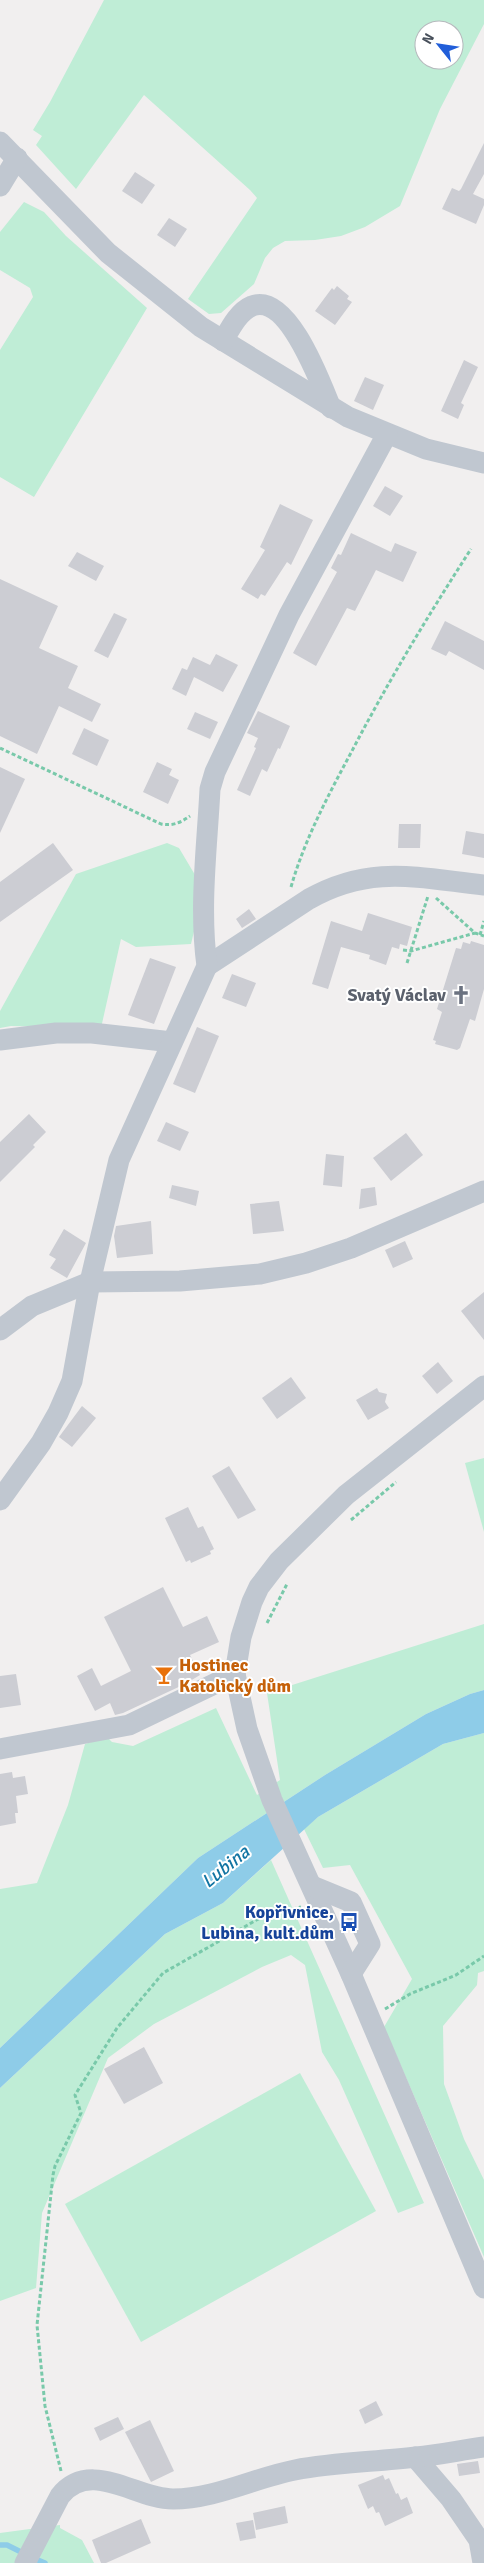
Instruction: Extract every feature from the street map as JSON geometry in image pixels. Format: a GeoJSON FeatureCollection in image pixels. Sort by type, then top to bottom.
{"type":"FeatureCollection","features":[{"type":"Feature","properties":{"kind":"street"},"geometry":{"type":"LineString","coordinates":[[0,142],[17,158],[52,198],[108,252],[201,327],[331,408],[387,434],[426,449],[484,464]]}},
{"type":"Feature","properties":{"kind":"street"},"geometry":{"type":"LineString","coordinates":[[0,186],[17,158]]}},
{"type":"Feature","properties":{"kind":"street"},"geometry":{"type":"LineString","coordinates":[[223,341],[244,311],[253,306],[262,305],[276,311],[286,320],[306,351],[331,408]]}},
{"type":"Feature","properties":{"kind":"street"},"geometry":{"type":"LineString","coordinates":[[207,966],[203,940],[203,913],[210,789],[215,772],[289,615],[387,434]]}},
{"type":"Feature","properties":{"kind":"street"},"geometry":{"type":"LineString","coordinates":[[0,1500],[40,1443],[58,1413],[68,1389],[78,1354],[90,1282],[119,1160],[207,966],[283,915],[326,889],[362,877],[386,875],[484,885]]}},
{"type":"Feature","properties":{"kind":"street"},"geometry":{"type":"LineString","coordinates":[[0,1040],[56,1033],[92,1033],[172,1042]]}},
{"type":"Feature","properties":{"kind":"street"},"geometry":{"type":"LineString","coordinates":[[0,1330],[32,1306],[90,1282],[180,1281],[260,1274],[306,1263],[351,1248],[484,1191]]}},
{"type":"Feature","properties":{"kind":"street"},"geometry":{"type":"LineString","coordinates":[[484,1386],[346,1496],[279,1561],[259,1587],[252,1602],[241,1637],[236,1674],[247,1729],[272,1800],[351,1974],[484,2288]]}},
{"type":"Feature","properties":{"kind":"street"},"geometry":{"type":"LineString","coordinates":[[0,1748],[129,1725],[236,1674]]}},
{"type":"Feature","properties":{"kind":"street"},"geometry":{"type":"LineString","coordinates":[[312,1886],[351,1902],[370,1944],[351,1974]]}},
{"type":"Feature","properties":{"kind":"street"},"geometry":{"type":"LineString","coordinates":[[29,2555],[66,2488],[78,2482],[91,2479],[106,2480],[146,2495],[174,2499],[206,2495],[272,2475],[304,2468],[370,2460],[415,2458],[484,2447]]}},
{"type":"Feature","properties":{"kind":"street"},"geometry":{"type":"LineString","coordinates":[[415,2458],[452,2499],[479,2540],[483,2563]]}},
{"type":"Feature","properties":{"kind":"path"},"geometry":{"type":"LineString","coordinates":[[283,915],[306,840],[322,806],[385,689],[471,549]]}},
{"type":"Feature","properties":{"kind":"path"},"geometry":{"type":"LineString","coordinates":[[0,748],[161,824],[170,826],[179,823],[191,815],[210,789]]}},
{"type":"Feature","properties":{"kind":"path"},"geometry":{"type":"LineString","coordinates":[[407,963],[429,893],[475,933],[482,935],[484,921]]}},
{"type":"Feature","properties":{"kind":"path"},"geometry":{"type":"LineString","coordinates":[[404,950],[411,950],[475,933]]}},
{"type":"Feature","properties":{"kind":"path"},"geometry":{"type":"LineString","coordinates":[[343,1526],[402,1477]]}},
{"type":"Feature","properties":{"kind":"path"},"geometry":{"type":"LineString","coordinates":[[265,1626],[292,1577]]}},
{"type":"Feature","properties":{"kind":"path"},"geometry":{"type":"LineString","coordinates":[[66,2488],[45,2406],[40,2371],[37,2325],[53,2175],[55,2166],[81,2113],[75,2095],[118,2028],[163,1973],[260,1918],[302,1906]]}},
{"type":"Feature","properties":{"kind":"path"},"geometry":{"type":"LineString","coordinates":[[369,2019],[410,1994],[456,1975],[484,1956]]}},
{"type":"Feature","properties":{"kind":"green space"},"geometry":{"type":"Polygon","coordinates":[[[104,0],[484,0],[484,24],[464,63],[464,20],[414,20],[414,70],[460,70],[440,109],[400,206],[365,227],[341,236],[315,240],[285,241],[273,248],[265,258],[254,284],[221,313],[209,314],[188,299],[257,198],[250,190],[144,95],[76,189],[36,145],[42,136],[33,130],[104,0]]]}},
{"type":"Feature","properties":{"kind":"green space"},"geometry":{"type":"Polygon","coordinates":[[[24,202],[44,212],[66,236],[147,308],[34,497],[0,477],[0,350],[33,297],[30,288],[0,270],[0,232],[24,202]]]}},
{"type":"Feature","properties":{"kind":"green space"},"geometry":{"type":"Polygon","coordinates":[[[167,843],[179,848],[204,890],[191,944],[136,947],[121,939],[101,1028],[11,1026],[0,1028],[0,1011],[76,874],[167,843]]]}},
{"type":"Feature","properties":{"kind":"green space"},"geometry":{"type":"Polygon","coordinates":[[[484,1458],[484,1532],[465,1463],[484,1458]]]}},
{"type":"Feature","properties":{"kind":"green space"},"geometry":{"type":"Polygon","coordinates":[[[484,1624],[484,1690],[470,1694],[426,1714],[325,1775],[198,1858],[0,2048],[0,1889],[37,1883],[68,1805],[85,1744],[107,1737],[112,1742],[133,1746],[216,1708],[257,1795],[280,1780],[267,1693],[484,1624]]]}},
{"type":"Feature","properties":{"kind":"green space"},"geometry":{"type":"Polygon","coordinates":[[[484,1733],[484,1971],[478,1973],[477,1985],[443,2026],[444,2084],[464,2139],[484,2180],[484,2257],[384,2027],[412,1979],[350,1865],[323,1868],[304,1829],[318,1817],[443,1744],[484,1733]]]}},
{"type":"Feature","properties":{"kind":"green space"},"geometry":{"type":"Polygon","coordinates":[[[271,1860],[424,2203],[398,2213],[339,2080],[322,2052],[305,1965],[291,1955],[262,1967],[154,2024],[108,2058],[42,2213],[36,2288],[0,2301],[0,2088],[165,1934],[223,1903],[271,1860]]]}},
{"type":"Feature","properties":{"kind":"green space"},"geometry":{"type":"Polygon","coordinates":[[[300,2073],[376,2211],[141,2342],[65,2204],[300,2073]]]}},
{"type":"Feature","properties":{"kind":"green space"},"geometry":{"type":"Polygon","coordinates":[[[60,2525],[60,2528],[82,2540],[94,2563],[0,2563],[0,2533],[60,2525]]]}},
{"type":"Feature","properties":{"kind":"water","name":"Lubina"},"geometry":{"type":"Polygon","coordinates":[[[484,1690],[484,1733],[443,1744],[318,1817],[223,1903],[165,1934],[0,2088],[0,2048],[198,1858],[325,1775],[426,1714],[470,1694],[484,1690]]]}},
{"type":"Feature","properties":{"kind":"building"},"geometry":{"type":"Polygon","coordinates":[[[484,143],[484,174],[473,194],[484,199],[484,205],[476,224],[442,209],[452,188],[459,191],[461,189],[484,143]]]}},
{"type":"Feature","properties":{"kind":"building"},"geometry":{"type":"Polygon","coordinates":[[[135,172],[155,185],[142,204],[122,191],[135,172]]]}},
{"type":"Feature","properties":{"kind":"building"},"geometry":{"type":"Polygon","coordinates":[[[169,218],[187,229],[175,247],[157,235],[169,218]]]}},
{"type":"Feature","properties":{"kind":"building"},"geometry":{"type":"Polygon","coordinates":[[[337,286],[349,296],[347,299],[352,302],[335,325],[315,311],[332,288],[334,290],[337,286]]]}},
{"type":"Feature","properties":{"kind":"building"},"geometry":{"type":"Polygon","coordinates":[[[464,360],[478,367],[461,403],[464,405],[458,419],[441,411],[464,360]]]}},
{"type":"Feature","properties":{"kind":"building"},"geometry":{"type":"Polygon","coordinates":[[[365,377],[384,385],[373,410],[354,401],[365,377]]]}},
{"type":"Feature","properties":{"kind":"building"},"geometry":{"type":"Polygon","coordinates":[[[385,486],[403,496],[390,516],[373,506],[385,486]]]}},
{"type":"Feature","properties":{"kind":"building"},"geometry":{"type":"Polygon","coordinates":[[[280,504],[313,520],[291,565],[287,562],[265,596],[261,594],[258,599],[241,589],[265,550],[260,547],[280,504]]]}},
{"type":"Feature","properties":{"kind":"building"},"geometry":{"type":"Polygon","coordinates":[[[351,533],[391,552],[395,543],[417,552],[403,582],[376,570],[355,611],[347,608],[316,666],[293,653],[337,572],[331,568],[338,554],[341,555],[351,533]]]}},
{"type":"Feature","properties":{"kind":"building"},"geometry":{"type":"Polygon","coordinates":[[[77,552],[104,566],[96,581],[68,566],[77,552]]]}},
{"type":"Feature","properties":{"kind":"building"},"geometry":{"type":"Polygon","coordinates":[[[0,579],[58,606],[39,648],[78,666],[68,688],[101,704],[92,722],[59,706],[37,754],[0,736],[0,579]]]}},
{"type":"Feature","properties":{"kind":"building"},"geometry":{"type":"Polygon","coordinates":[[[114,613],[127,619],[108,658],[94,651],[114,613]]]}},
{"type":"Feature","properties":{"kind":"building"},"geometry":{"type":"Polygon","coordinates":[[[445,621],[484,641],[484,670],[449,651],[446,656],[431,649],[445,621]]]}},
{"type":"Feature","properties":{"kind":"building"},"geometry":{"type":"Polygon","coordinates":[[[216,654],[238,665],[223,692],[194,677],[186,696],[172,689],[182,668],[187,670],[193,657],[210,665],[216,654]]]}},
{"type":"Feature","properties":{"kind":"building"},"geometry":{"type":"Polygon","coordinates":[[[258,711],[290,726],[267,772],[262,769],[250,796],[237,790],[256,748],[254,747],[258,738],[247,733],[258,711]]]}},
{"type":"Feature","properties":{"kind":"building"},"geometry":{"type":"Polygon","coordinates":[[[195,712],[218,722],[210,739],[187,729],[195,712]]]}},
{"type":"Feature","properties":{"kind":"building"},"geometry":{"type":"Polygon","coordinates":[[[84,728],[109,740],[97,766],[72,754],[84,728]]]}},
{"type":"Feature","properties":{"kind":"building"},"geometry":{"type":"Polygon","coordinates":[[[157,762],[172,769],[169,775],[179,780],[168,804],[143,792],[157,762]]]}},
{"type":"Feature","properties":{"kind":"building"},"geometry":{"type":"Polygon","coordinates":[[[0,767],[25,779],[0,833],[0,767]]]}},
{"type":"Feature","properties":{"kind":"building"},"geometry":{"type":"Polygon","coordinates":[[[399,824],[421,824],[420,848],[398,848],[399,824]]]}},
{"type":"Feature","properties":{"kind":"building"},"geometry":{"type":"Polygon","coordinates":[[[466,831],[484,834],[484,858],[462,854],[466,831]]]}},
{"type":"Feature","properties":{"kind":"building"},"geometry":{"type":"Polygon","coordinates":[[[53,843],[73,870],[0,922],[0,882],[53,843]]]}},
{"type":"Feature","properties":{"kind":"building"},"geometry":{"type":"Polygon","coordinates":[[[249,909],[256,919],[242,928],[236,919],[249,909]]]}},
{"type":"Feature","properties":{"kind":"building"},"geometry":{"type":"Polygon","coordinates":[[[368,913],[412,927],[407,946],[400,944],[399,949],[392,947],[386,965],[369,959],[370,955],[341,947],[328,989],[312,984],[331,921],[362,931],[368,913]]]}},
{"type":"Feature","properties":{"kind":"building","name":"Svatý Václav"},"geometry":{"type":"Polygon","coordinates":[[[471,941],[484,945],[484,989],[475,1021],[470,1019],[460,1048],[457,1050],[435,1044],[436,1041],[433,1040],[442,1012],[437,1009],[456,948],[461,949],[463,942],[470,944],[471,941]]]}},
{"type":"Feature","properties":{"kind":"building"},"geometry":{"type":"Polygon","coordinates":[[[150,958],[176,967],[154,1024],[128,1015],[150,958]]]}},
{"type":"Feature","properties":{"kind":"building"},"geometry":{"type":"Polygon","coordinates":[[[232,974],[256,983],[246,1007],[222,998],[232,974]]]}},
{"type":"Feature","properties":{"kind":"building"},"geometry":{"type":"Polygon","coordinates":[[[197,1027],[219,1036],[195,1093],[173,1084],[197,1027]]]}},
{"type":"Feature","properties":{"kind":"building"},"geometry":{"type":"Polygon","coordinates":[[[29,1114],[46,1132],[33,1145],[35,1147],[0,1182],[0,1142],[29,1114]]]}},
{"type":"Feature","properties":{"kind":"building"},"geometry":{"type":"Polygon","coordinates":[[[166,1122],[189,1132],[180,1151],[157,1141],[166,1122]]]}},
{"type":"Feature","properties":{"kind":"building"},"geometry":{"type":"Polygon","coordinates":[[[406,1133],[423,1155],[391,1181],[373,1158],[406,1133]]]}},
{"type":"Feature","properties":{"kind":"building"},"geometry":{"type":"Polygon","coordinates":[[[326,1154],[344,1156],[342,1187],[323,1185],[326,1154]]]}},
{"type":"Feature","properties":{"kind":"building"},"geometry":{"type":"Polygon","coordinates":[[[172,1185],[199,1191],[196,1206],[169,1198],[172,1185]]]}},
{"type":"Feature","properties":{"kind":"building"},"geometry":{"type":"Polygon","coordinates":[[[375,1187],[377,1205],[359,1209],[361,1189],[375,1187]]]}},
{"type":"Feature","properties":{"kind":"building"},"geometry":{"type":"Polygon","coordinates":[[[279,1201],[284,1231],[253,1234],[250,1204],[279,1201]]]}},
{"type":"Feature","properties":{"kind":"building"},"geometry":{"type":"Polygon","coordinates":[[[151,1221],[153,1254],[117,1258],[114,1236],[116,1226],[151,1221]]]}},
{"type":"Feature","properties":{"kind":"building"},"geometry":{"type":"Polygon","coordinates":[[[64,1229],[86,1243],[67,1278],[50,1268],[56,1259],[49,1255],[64,1229]]]}},
{"type":"Feature","properties":{"kind":"building"},"geometry":{"type":"Polygon","coordinates":[[[405,1241],[413,1259],[393,1268],[385,1250],[405,1241]]]}},
{"type":"Feature","properties":{"kind":"building"},"geometry":{"type":"Polygon","coordinates":[[[484,1292],[484,1340],[461,1311],[484,1292]]]}},
{"type":"Feature","properties":{"kind":"building"},"geometry":{"type":"Polygon","coordinates":[[[438,1362],[453,1381],[437,1394],[422,1376],[438,1362]]]}},
{"type":"Feature","properties":{"kind":"building"},"geometry":{"type":"Polygon","coordinates":[[[291,1377],[306,1398],[277,1419],[262,1398],[291,1377]]]}},
{"type":"Feature","properties":{"kind":"building"},"geometry":{"type":"Polygon","coordinates":[[[377,1388],[379,1392],[387,1394],[385,1402],[389,1408],[368,1420],[356,1400],[377,1388]]]}},
{"type":"Feature","properties":{"kind":"building"},"geometry":{"type":"Polygon","coordinates":[[[82,1406],[96,1418],[72,1447],[59,1437],[82,1406]]]}},
{"type":"Feature","properties":{"kind":"building"},"geometry":{"type":"Polygon","coordinates":[[[229,1466],[256,1510],[238,1519],[212,1476],[229,1466]]]}},
{"type":"Feature","properties":{"kind":"building"},"geometry":{"type":"Polygon","coordinates":[[[188,1507],[198,1528],[203,1526],[214,1549],[210,1551],[211,1554],[191,1563],[190,1560],[186,1562],[165,1518],[188,1507]]]}},
{"type":"Feature","properties":{"kind":"building"},"geometry":{"type":"Polygon","coordinates":[[[163,1587],[183,1627],[207,1616],[219,1642],[190,1655],[200,1675],[185,1684],[123,1713],[115,1715],[110,1703],[95,1711],[77,1676],[92,1668],[101,1686],[131,1671],[104,1617],[163,1587]]]}},
{"type":"Feature","properties":{"kind":"building"},"geometry":{"type":"Polygon","coordinates":[[[16,1674],[21,1705],[0,1708],[0,1676],[16,1674]]]}},
{"type":"Feature","properties":{"kind":"building"},"geometry":{"type":"Polygon","coordinates":[[[12,1772],[13,1778],[25,1776],[28,1794],[16,1796],[18,1813],[15,1813],[16,1823],[0,1826],[0,1774],[12,1772]]]}},
{"type":"Feature","properties":{"kind":"building"},"geometry":{"type":"Polygon","coordinates":[[[144,2047],[163,2083],[124,2104],[104,2069],[144,2047]]]}},
{"type":"Feature","properties":{"kind":"building"},"geometry":{"type":"Polygon","coordinates":[[[376,2401],[383,2415],[365,2424],[359,2410],[376,2401]]]}},
{"type":"Feature","properties":{"kind":"building"},"geometry":{"type":"Polygon","coordinates":[[[118,2417],[124,2429],[100,2441],[94,2428],[118,2417]]]}},
{"type":"Feature","properties":{"kind":"building"},"geometry":{"type":"Polygon","coordinates":[[[150,2420],[174,2471],[151,2482],[125,2432],[150,2420]]]}},
{"type":"Feature","properties":{"kind":"building"},"geometry":{"type":"Polygon","coordinates":[[[478,2461],[480,2473],[459,2476],[457,2464],[478,2461]]]}},
{"type":"Feature","properties":{"kind":"building"},"geometry":{"type":"Polygon","coordinates":[[[383,2475],[385,2480],[389,2478],[396,2494],[398,2493],[401,2500],[407,2497],[413,2513],[385,2526],[379,2512],[376,2513],[373,2506],[368,2509],[358,2485],[383,2475]]]}},
{"type":"Feature","properties":{"kind":"building"},"geometry":{"type":"Polygon","coordinates":[[[285,2506],[288,2523],[256,2530],[253,2513],[285,2506]]]}},
{"type":"Feature","properties":{"kind":"building"},"geometry":{"type":"Polygon","coordinates":[[[141,2519],[151,2543],[106,2563],[101,2563],[92,2540],[141,2519]]]}},
{"type":"Feature","properties":{"kind":"building"},"geometry":{"type":"Polygon","coordinates":[[[253,2520],[256,2538],[240,2541],[236,2523],[253,2520]]]}},
{"type":"Feature","properties":{"kind":"waterway"},"geometry":{"type":"LineString","coordinates":[[0,2545],[7,2545],[25,2554]]}},
{"type":"Feature","properties":{"kind":"waterway"},"geometry":{"type":"LineString","coordinates":[[33,2558],[45,2563]]}},
{"type":"Feature","properties":{"kind":"place","name":"Svatý Václav"},"geometry":{"type":"Point","coordinates":[461,995]}},
{"type":"Feature","properties":{"kind":"place","name":"Hostinec Katolický dům"},"geometry":{"type":"Point","coordinates":[164,1675]}},
{"type":"Feature","properties":{"kind":"place","name":"Kopřivnice, Lubina, kult.dům"},"geometry":{"type":"Point","coordinates":[349,1922]}}]}
